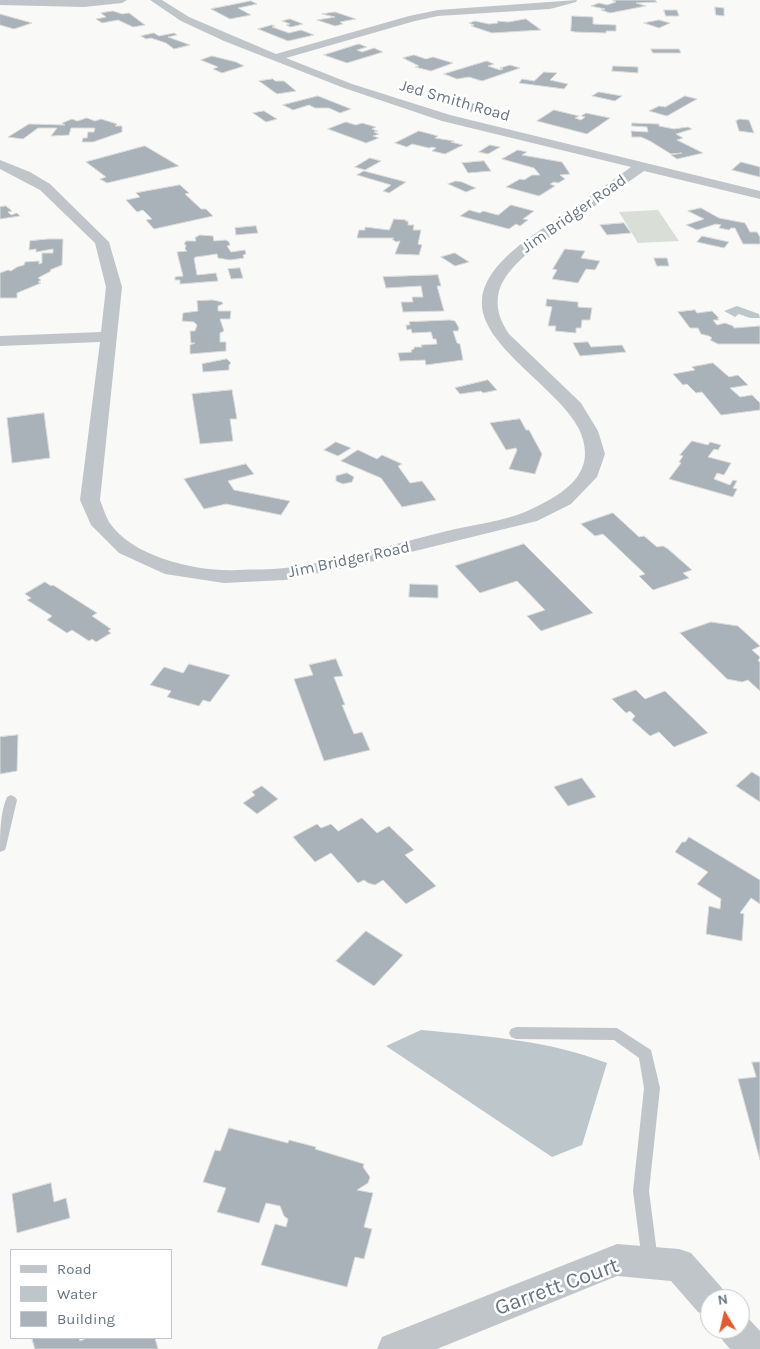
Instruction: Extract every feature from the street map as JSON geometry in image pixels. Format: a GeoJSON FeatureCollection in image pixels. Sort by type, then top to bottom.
{"type":"FeatureCollection","features":[{"type":"Feature","properties":{"kind":"street"},"geometry":{"type":"LineString","coordinates":[[0,2],[84,4],[122,0]]}},
{"type":"Feature","properties":{"kind":"street","name":"Jed Smith Road"},"geometry":{"type":"LineString","coordinates":[[155,0],[185,19],[228,39],[348,86],[446,118],[760,195]]}},
{"type":"Feature","properties":{"kind":"street"},"geometry":{"type":"LineString","coordinates":[[277,57],[431,14],[530,8],[550,6],[572,0]]}},
{"type":"Feature","properties":{"kind":"street","name":"Jim Bridger Road"},"geometry":{"type":"LineString","coordinates":[[0,164],[46,187],[102,242],[114,287],[90,500],[101,526],[126,549],[172,570],[224,577],[285,574],[358,559],[530,517],[564,500],[588,478],[596,454],[589,431],[575,407],[513,349],[494,325],[488,299],[496,280],[509,263],[523,250],[642,166]]}},
{"type":"Feature","properties":{"kind":"street"},"geometry":{"type":"LineString","coordinates":[[0,341],[108,337]]}},
{"type":"Feature","properties":{"kind":"street","name":"Garrett Court"},"geometry":{"type":"LineString","coordinates":[[394,1349],[617,1260],[679,1265],[700,1289]]}},
{"type":"Feature","properties":{"kind":"street"},"geometry":{"type":"LineString","coordinates":[[744,1339],[753,1349]]}},
{"type":"Feature","properties":{"kind":"lane"},"geometry":{"type":"LineString","coordinates":[[1,839],[11,800]]}},
{"type":"Feature","properties":{"kind":"lane"},"geometry":{"type":"LineString","coordinates":[[516,1032],[617,1034],[646,1055],[652,1088],[641,1191],[650,1263]]}},
{"type":"Feature","properties":{"kind":"shaded area"},"geometry":{"type":"Polygon","coordinates":[[[658,210],[679,241],[638,243],[619,212],[658,210]]]}},
{"type":"Feature","properties":{"kind":"water"},"geometry":{"type":"Polygon","coordinates":[[[737,306],[759,314],[760,318],[750,318],[739,314],[735,317],[724,311],[737,306]]]}},
{"type":"Feature","properties":{"kind":"water"},"geometry":{"type":"Polygon","coordinates":[[[421,1030],[539,1044],[585,1055],[607,1063],[582,1145],[552,1157],[386,1046],[421,1030]]]}},
{"type":"Feature","properties":{"kind":"building"},"geometry":{"type":"Polygon","coordinates":[[[655,0],[657,2],[636,3],[646,6],[610,13],[601,10],[605,9],[591,6],[599,3],[607,5],[616,2],[613,1],[655,0]]]}},
{"type":"Feature","properties":{"kind":"building"},"geometry":{"type":"Polygon","coordinates":[[[251,1],[257,4],[238,8],[251,15],[230,19],[211,9],[251,1]]]}},
{"type":"Feature","properties":{"kind":"building"},"geometry":{"type":"Polygon","coordinates":[[[715,7],[724,8],[724,16],[716,15],[715,7]]]}},
{"type":"Feature","properties":{"kind":"building"},"geometry":{"type":"Polygon","coordinates":[[[664,10],[677,10],[679,16],[666,16],[664,10]]]}},
{"type":"Feature","properties":{"kind":"building"},"geometry":{"type":"Polygon","coordinates":[[[113,11],[122,14],[129,13],[145,25],[133,27],[118,20],[102,23],[96,19],[106,17],[101,13],[113,11]]]}},
{"type":"Feature","properties":{"kind":"building"},"geometry":{"type":"Polygon","coordinates":[[[335,12],[356,19],[340,22],[343,24],[335,26],[317,20],[335,17],[322,14],[335,12]]]}},
{"type":"Feature","properties":{"kind":"building"},"geometry":{"type":"Polygon","coordinates":[[[0,14],[32,23],[14,29],[0,25],[0,14]]]}},
{"type":"Feature","properties":{"kind":"building"},"geometry":{"type":"Polygon","coordinates":[[[572,16],[593,17],[593,24],[616,25],[616,31],[606,31],[606,33],[571,31],[572,16]]]}},
{"type":"Feature","properties":{"kind":"building"},"geometry":{"type":"Polygon","coordinates":[[[290,19],[303,24],[291,27],[286,25],[290,24],[282,21],[290,19]]]}},
{"type":"Feature","properties":{"kind":"building"},"geometry":{"type":"Polygon","coordinates":[[[526,19],[541,30],[492,33],[471,26],[474,25],[469,23],[475,21],[489,24],[498,23],[497,21],[508,22],[526,19]]]}},
{"type":"Feature","properties":{"kind":"building"},"geometry":{"type":"Polygon","coordinates":[[[659,20],[670,23],[659,28],[644,23],[659,20]]]}},
{"type":"Feature","properties":{"kind":"building"},"geometry":{"type":"Polygon","coordinates":[[[272,25],[275,26],[272,27],[289,33],[301,30],[314,35],[288,41],[258,29],[272,25]]]}},
{"type":"Feature","properties":{"kind":"building"},"geometry":{"type":"Polygon","coordinates":[[[154,33],[159,36],[174,33],[177,35],[168,37],[190,45],[174,49],[166,43],[151,38],[146,39],[141,36],[154,33]]]}},
{"type":"Feature","properties":{"kind":"building"},"geometry":{"type":"Polygon","coordinates":[[[359,44],[367,47],[357,50],[362,52],[374,48],[383,52],[347,63],[324,55],[359,44]]]}},
{"type":"Feature","properties":{"kind":"building"},"geometry":{"type":"Polygon","coordinates":[[[651,49],[679,49],[681,53],[653,53],[651,49]]]}},
{"type":"Feature","properties":{"kind":"building"},"geometry":{"type":"Polygon","coordinates":[[[414,55],[426,59],[433,57],[453,63],[431,71],[415,67],[419,66],[403,58],[414,55]]]}},
{"type":"Feature","properties":{"kind":"building"},"geometry":{"type":"Polygon","coordinates":[[[212,56],[244,66],[222,73],[213,69],[218,67],[201,60],[212,56]]]}},
{"type":"Feature","properties":{"kind":"building"},"geometry":{"type":"Polygon","coordinates":[[[487,61],[494,64],[488,66],[500,70],[503,69],[500,68],[510,65],[520,68],[482,81],[469,77],[457,79],[444,74],[487,61]]]}},
{"type":"Feature","properties":{"kind":"building"},"geometry":{"type":"Polygon","coordinates":[[[613,66],[638,67],[638,73],[612,71],[613,66]]]}},
{"type":"Feature","properties":{"kind":"building"},"geometry":{"type":"Polygon","coordinates":[[[544,72],[557,73],[550,80],[568,84],[564,89],[519,83],[522,79],[534,81],[544,72]]]}},
{"type":"Feature","properties":{"kind":"building"},"geometry":{"type":"Polygon","coordinates":[[[273,79],[275,81],[284,81],[296,91],[277,94],[259,81],[273,79]]]}},
{"type":"Feature","properties":{"kind":"building"},"geometry":{"type":"Polygon","coordinates":[[[599,92],[622,96],[615,101],[592,96],[599,92]]]}},
{"type":"Feature","properties":{"kind":"building"},"geometry":{"type":"Polygon","coordinates":[[[318,96],[351,109],[340,113],[329,108],[315,108],[309,105],[293,110],[283,105],[318,96]]]}},
{"type":"Feature","properties":{"kind":"building"},"geometry":{"type":"Polygon","coordinates":[[[685,96],[697,99],[667,116],[649,111],[659,106],[665,107],[685,96]]]}},
{"type":"Feature","properties":{"kind":"building"},"geometry":{"type":"Polygon","coordinates":[[[471,103],[493,109],[483,115],[461,109],[471,103]]]}},
{"type":"Feature","properties":{"kind":"building"},"geometry":{"type":"Polygon","coordinates":[[[554,110],[579,116],[575,118],[581,120],[585,117],[581,116],[586,113],[610,118],[587,134],[537,121],[554,110]]]}},
{"type":"Feature","properties":{"kind":"building"},"geometry":{"type":"Polygon","coordinates":[[[264,111],[277,119],[266,122],[253,113],[264,111]]]}},
{"type":"Feature","properties":{"kind":"building"},"geometry":{"type":"Polygon","coordinates":[[[87,118],[95,121],[101,119],[117,124],[115,126],[122,126],[122,132],[93,142],[82,142],[83,138],[87,138],[88,132],[94,132],[95,128],[71,128],[69,135],[51,136],[57,128],[38,128],[23,139],[8,137],[29,124],[65,125],[62,123],[72,119],[77,121],[87,118]]]}},
{"type":"Feature","properties":{"kind":"building"},"geometry":{"type":"Polygon","coordinates":[[[740,119],[749,120],[754,133],[739,131],[736,121],[740,119]]]}},
{"type":"Feature","properties":{"kind":"building"},"geometry":{"type":"Polygon","coordinates":[[[346,122],[356,125],[362,123],[376,127],[372,129],[378,131],[374,132],[379,134],[373,136],[379,138],[366,143],[328,129],[346,122]]]}},
{"type":"Feature","properties":{"kind":"building"},"geometry":{"type":"Polygon","coordinates":[[[632,123],[659,124],[659,126],[674,129],[688,127],[692,129],[676,134],[683,138],[677,140],[703,153],[677,159],[671,155],[682,153],[671,154],[641,137],[632,137],[631,131],[648,132],[647,127],[632,126],[632,123]]]}},
{"type":"Feature","properties":{"kind":"building"},"geometry":{"type":"Polygon","coordinates":[[[419,131],[438,136],[435,138],[454,141],[451,142],[463,145],[445,154],[432,151],[436,148],[432,147],[412,144],[407,147],[395,143],[419,131]]]}},
{"type":"Feature","properties":{"kind":"building"},"geometry":{"type":"Polygon","coordinates":[[[490,145],[500,147],[488,154],[479,152],[490,145]]]}},
{"type":"Feature","properties":{"kind":"building"},"geometry":{"type":"Polygon","coordinates":[[[145,146],[179,166],[107,183],[100,179],[106,177],[86,162],[145,146]]]}},
{"type":"Feature","properties":{"kind":"building"},"geometry":{"type":"Polygon","coordinates":[[[518,150],[527,152],[522,155],[562,162],[570,174],[560,175],[565,179],[558,183],[550,184],[555,186],[539,196],[506,187],[520,179],[524,180],[532,175],[540,175],[534,168],[502,159],[518,150]]]}},
{"type":"Feature","properties":{"kind":"building"},"geometry":{"type":"Polygon","coordinates":[[[370,158],[381,161],[365,170],[355,167],[370,158]]]}},
{"type":"Feature","properties":{"kind":"building"},"geometry":{"type":"Polygon","coordinates":[[[484,161],[491,171],[468,173],[462,163],[484,161]]]}},
{"type":"Feature","properties":{"kind":"building"},"geometry":{"type":"Polygon","coordinates":[[[741,162],[760,167],[760,177],[732,170],[741,162]]]}},
{"type":"Feature","properties":{"kind":"building"},"geometry":{"type":"Polygon","coordinates":[[[364,171],[406,182],[389,193],[383,191],[391,185],[357,175],[364,171]]]}},
{"type":"Feature","properties":{"kind":"building"},"geometry":{"type":"Polygon","coordinates":[[[456,181],[476,188],[466,192],[448,184],[456,181]]]}},
{"type":"Feature","properties":{"kind":"building"},"geometry":{"type":"Polygon","coordinates":[[[180,185],[189,193],[185,194],[201,209],[206,209],[213,216],[154,229],[146,220],[152,219],[143,210],[137,212],[126,200],[140,197],[136,193],[180,185]]]}},
{"type":"Feature","properties":{"kind":"building"},"geometry":{"type":"Polygon","coordinates":[[[511,205],[534,211],[523,219],[528,220],[520,226],[516,224],[509,229],[460,216],[469,210],[498,215],[511,205]]]}},
{"type":"Feature","properties":{"kind":"building"},"geometry":{"type":"Polygon","coordinates":[[[6,206],[12,211],[8,212],[11,215],[17,213],[20,216],[0,219],[0,207],[6,206]]]}},
{"type":"Feature","properties":{"kind":"building"},"geometry":{"type":"Polygon","coordinates":[[[701,208],[719,218],[745,223],[750,232],[757,232],[760,237],[760,244],[743,244],[735,228],[729,230],[719,228],[721,225],[716,224],[697,230],[686,225],[704,219],[688,211],[701,208]]]}},
{"type":"Feature","properties":{"kind":"building"},"geometry":{"type":"Polygon","coordinates":[[[394,219],[406,220],[408,225],[414,225],[413,230],[421,230],[418,244],[422,245],[419,255],[395,254],[400,241],[396,242],[392,239],[394,238],[357,238],[359,230],[365,230],[365,227],[389,230],[394,219]]]}},
{"type":"Feature","properties":{"kind":"building"},"geometry":{"type":"Polygon","coordinates":[[[624,223],[631,233],[607,235],[600,225],[624,223]]]}},
{"type":"Feature","properties":{"kind":"building"},"geometry":{"type":"Polygon","coordinates":[[[256,226],[258,233],[236,235],[235,228],[256,226]]]}},
{"type":"Feature","properties":{"kind":"building"},"geometry":{"type":"Polygon","coordinates":[[[200,235],[213,236],[214,241],[226,240],[229,242],[230,245],[227,246],[231,252],[245,250],[246,254],[243,255],[244,258],[230,260],[218,258],[217,254],[196,257],[194,258],[197,275],[216,273],[218,281],[180,284],[180,280],[175,280],[175,277],[183,276],[177,252],[187,251],[184,244],[186,241],[196,241],[195,238],[200,235]]]}},
{"type":"Feature","properties":{"kind":"building"},"geometry":{"type":"Polygon","coordinates":[[[702,236],[729,242],[724,248],[697,242],[702,236]]]}},
{"type":"Feature","properties":{"kind":"building"},"geometry":{"type":"Polygon","coordinates":[[[63,239],[62,265],[38,278],[41,280],[38,282],[41,283],[17,293],[17,298],[0,298],[0,273],[8,270],[11,271],[24,265],[25,262],[39,261],[39,264],[42,263],[42,253],[53,253],[53,249],[36,252],[36,249],[29,250],[30,241],[63,239]]]}},
{"type":"Feature","properties":{"kind":"building"},"geometry":{"type":"Polygon","coordinates":[[[565,249],[585,251],[581,258],[600,261],[595,270],[586,269],[578,283],[552,279],[557,270],[553,269],[565,249]]]}},
{"type":"Feature","properties":{"kind":"building"},"geometry":{"type":"Polygon","coordinates":[[[455,253],[469,262],[455,266],[441,257],[455,253]]]}},
{"type":"Feature","properties":{"kind":"building"},"geometry":{"type":"Polygon","coordinates":[[[654,258],[667,258],[669,266],[657,266],[654,258]]]}},
{"type":"Feature","properties":{"kind":"building"},"geometry":{"type":"Polygon","coordinates":[[[240,268],[243,278],[231,279],[228,269],[240,268]]]}},
{"type":"Feature","properties":{"kind":"building"},"geometry":{"type":"Polygon","coordinates":[[[438,275],[441,286],[437,286],[444,311],[403,312],[401,302],[413,302],[412,297],[423,297],[421,286],[386,288],[383,277],[438,275]]]}},
{"type":"Feature","properties":{"kind":"building"},"geometry":{"type":"Polygon","coordinates":[[[547,299],[578,302],[578,307],[592,308],[590,320],[582,320],[581,328],[576,328],[576,333],[555,331],[556,326],[548,326],[552,307],[546,306],[547,299]]]}},
{"type":"Feature","properties":{"kind":"building"},"geometry":{"type":"Polygon","coordinates":[[[213,300],[223,304],[218,306],[218,311],[231,311],[230,319],[220,319],[224,331],[220,333],[220,342],[226,342],[226,351],[190,354],[190,345],[195,343],[191,343],[190,331],[195,331],[197,325],[194,322],[182,321],[183,313],[198,311],[197,301],[213,300]]]}},
{"type":"Feature","properties":{"kind":"building"},"geometry":{"type":"Polygon","coordinates":[[[695,310],[697,313],[712,311],[719,318],[717,318],[719,320],[713,320],[717,325],[725,323],[734,328],[760,326],[760,344],[718,344],[710,340],[712,338],[701,334],[698,328],[690,328],[678,312],[695,310]]]}},
{"type":"Feature","properties":{"kind":"building"},"geometry":{"type":"Polygon","coordinates":[[[455,321],[459,328],[458,331],[453,331],[457,343],[460,344],[463,360],[426,365],[425,360],[400,361],[398,353],[412,352],[411,350],[414,347],[422,347],[421,345],[437,344],[431,332],[412,333],[411,329],[407,330],[406,325],[410,325],[409,322],[455,321]]]}},
{"type":"Feature","properties":{"kind":"building"},"geometry":{"type":"Polygon","coordinates":[[[588,342],[591,347],[622,345],[626,352],[580,356],[573,343],[588,342]]]}},
{"type":"Feature","properties":{"kind":"building"},"geometry":{"type":"Polygon","coordinates":[[[227,359],[231,363],[229,370],[203,372],[202,364],[227,359]]]}},
{"type":"Feature","properties":{"kind":"building"},"geometry":{"type":"Polygon","coordinates":[[[713,363],[729,377],[738,375],[748,385],[730,388],[740,397],[752,395],[760,403],[760,410],[721,415],[702,392],[696,393],[687,384],[683,385],[673,374],[695,370],[692,367],[713,363]]]}},
{"type":"Feature","properties":{"kind":"building"},"geometry":{"type":"Polygon","coordinates":[[[488,380],[497,390],[460,394],[455,388],[488,380]]]}},
{"type":"Feature","properties":{"kind":"building"},"geometry":{"type":"Polygon","coordinates":[[[232,390],[237,419],[230,419],[233,441],[200,444],[192,394],[232,390]]]}},
{"type":"Feature","properties":{"kind":"building"},"geometry":{"type":"Polygon","coordinates":[[[44,413],[50,458],[12,463],[7,418],[44,413]]]}},
{"type":"Feature","properties":{"kind":"building"},"geometry":{"type":"Polygon","coordinates":[[[520,419],[526,430],[529,430],[542,454],[535,474],[509,469],[517,450],[516,448],[506,450],[490,423],[520,419]]]}},
{"type":"Feature","properties":{"kind":"building"},"geometry":{"type":"Polygon","coordinates":[[[692,441],[708,445],[710,442],[721,445],[718,450],[714,449],[708,457],[731,463],[724,475],[717,473],[714,479],[730,485],[733,480],[737,481],[733,488],[737,489],[733,497],[669,479],[681,463],[679,462],[683,456],[680,455],[692,441]]]}},
{"type":"Feature","properties":{"kind":"building"},"geometry":{"type":"Polygon","coordinates":[[[336,442],[351,448],[338,456],[324,450],[336,442]]]}},
{"type":"Feature","properties":{"kind":"building"},"geometry":{"type":"Polygon","coordinates":[[[358,450],[377,459],[382,455],[402,464],[398,466],[410,483],[422,481],[436,500],[402,507],[381,478],[341,461],[358,450]]]}},
{"type":"Feature","properties":{"kind":"building"},"geometry":{"type":"Polygon","coordinates":[[[246,464],[254,474],[228,481],[234,490],[290,501],[281,515],[226,504],[204,509],[184,479],[246,464]]]}},
{"type":"Feature","properties":{"kind":"building"},"geometry":{"type":"Polygon","coordinates":[[[347,473],[354,477],[352,482],[343,484],[336,481],[336,476],[347,473]]]}},
{"type":"Feature","properties":{"kind":"building"},"geometry":{"type":"Polygon","coordinates":[[[613,513],[639,537],[644,536],[657,547],[663,546],[668,549],[692,570],[683,573],[689,578],[653,590],[639,576],[645,574],[603,534],[595,536],[581,524],[613,513]]]}},
{"type":"Feature","properties":{"kind":"building"},"geometry":{"type":"Polygon","coordinates":[[[524,544],[593,613],[541,631],[527,616],[545,610],[517,581],[480,593],[455,566],[524,544]]]}},
{"type":"Feature","properties":{"kind":"building"},"geometry":{"type":"Polygon","coordinates":[[[45,582],[51,586],[53,585],[97,613],[92,616],[111,629],[108,631],[111,633],[96,642],[92,639],[89,641],[72,630],[67,633],[47,620],[52,616],[27,600],[31,598],[25,594],[45,582]]]}},
{"type":"Feature","properties":{"kind":"building"},"geometry":{"type":"Polygon","coordinates":[[[410,584],[438,585],[438,598],[409,597],[410,584]]]}},
{"type":"Feature","properties":{"kind":"building"},"geometry":{"type":"Polygon","coordinates":[[[711,622],[738,626],[760,646],[752,650],[760,657],[758,661],[760,662],[760,691],[748,680],[742,682],[727,679],[680,633],[711,622]]]}},
{"type":"Feature","properties":{"kind":"building"},"geometry":{"type":"Polygon","coordinates":[[[336,659],[343,676],[334,677],[345,705],[342,705],[354,734],[362,732],[370,750],[324,761],[294,679],[313,675],[309,665],[336,659]]]}},
{"type":"Feature","properties":{"kind":"building"},"geometry":{"type":"Polygon","coordinates":[[[189,664],[230,675],[210,702],[203,700],[199,706],[167,697],[171,691],[150,685],[164,667],[183,673],[189,664]]]}},
{"type":"Feature","properties":{"kind":"building"},"geometry":{"type":"Polygon","coordinates":[[[636,690],[645,699],[665,691],[708,733],[674,747],[659,732],[650,736],[632,720],[635,716],[630,711],[626,713],[612,699],[636,690]]]}},
{"type":"Feature","properties":{"kind":"building"},"geometry":{"type":"Polygon","coordinates":[[[18,735],[17,771],[0,774],[0,737],[18,735]]]}},
{"type":"Feature","properties":{"kind":"building"},"geometry":{"type":"Polygon","coordinates":[[[752,772],[760,777],[760,802],[736,786],[752,772]]]}},
{"type":"Feature","properties":{"kind":"building"},"geometry":{"type":"Polygon","coordinates":[[[582,778],[596,797],[568,806],[554,787],[582,778]]]}},
{"type":"Feature","properties":{"kind":"building"},"geometry":{"type":"Polygon","coordinates":[[[262,786],[278,799],[257,814],[243,803],[255,795],[252,792],[262,786]]]}},
{"type":"Feature","properties":{"kind":"building"},"geometry":{"type":"Polygon","coordinates":[[[362,818],[377,833],[389,826],[414,850],[405,855],[436,886],[406,904],[383,880],[375,885],[364,880],[358,883],[331,853],[315,862],[293,837],[317,824],[321,828],[331,824],[338,831],[362,818]]]}},
{"type":"Feature","properties":{"kind":"building"},"geometry":{"type":"Polygon","coordinates":[[[689,837],[760,880],[760,904],[751,898],[740,913],[744,914],[742,941],[706,934],[709,906],[720,909],[721,899],[697,884],[708,872],[675,852],[682,842],[685,842],[689,837]]]}},
{"type":"Feature","properties":{"kind":"building"},"geometry":{"type":"Polygon","coordinates":[[[366,931],[403,955],[374,986],[336,961],[366,931]]]}},
{"type":"Feature","properties":{"kind":"building"},"geometry":{"type":"Polygon","coordinates":[[[752,1062],[760,1062],[760,1160],[738,1079],[756,1077],[752,1062]]]}},
{"type":"Feature","properties":{"kind":"building"},"geometry":{"type":"Polygon","coordinates":[[[229,1128],[288,1143],[289,1140],[316,1147],[315,1149],[364,1164],[363,1167],[370,1177],[368,1183],[357,1190],[373,1193],[364,1227],[372,1229],[364,1259],[355,1257],[347,1287],[261,1265],[275,1224],[286,1227],[288,1219],[284,1216],[280,1206],[266,1203],[259,1223],[217,1212],[226,1188],[203,1182],[215,1150],[220,1151],[229,1128]]]}},
{"type":"Feature","properties":{"kind":"building"},"geometry":{"type":"Polygon","coordinates":[[[51,1183],[54,1202],[66,1198],[70,1218],[17,1233],[12,1194],[51,1183]]]}},
{"type":"Feature","properties":{"kind":"building"},"geometry":{"type":"Polygon","coordinates":[[[32,1339],[79,1339],[80,1341],[85,1339],[155,1339],[158,1349],[35,1349],[32,1339]]]}}]}
